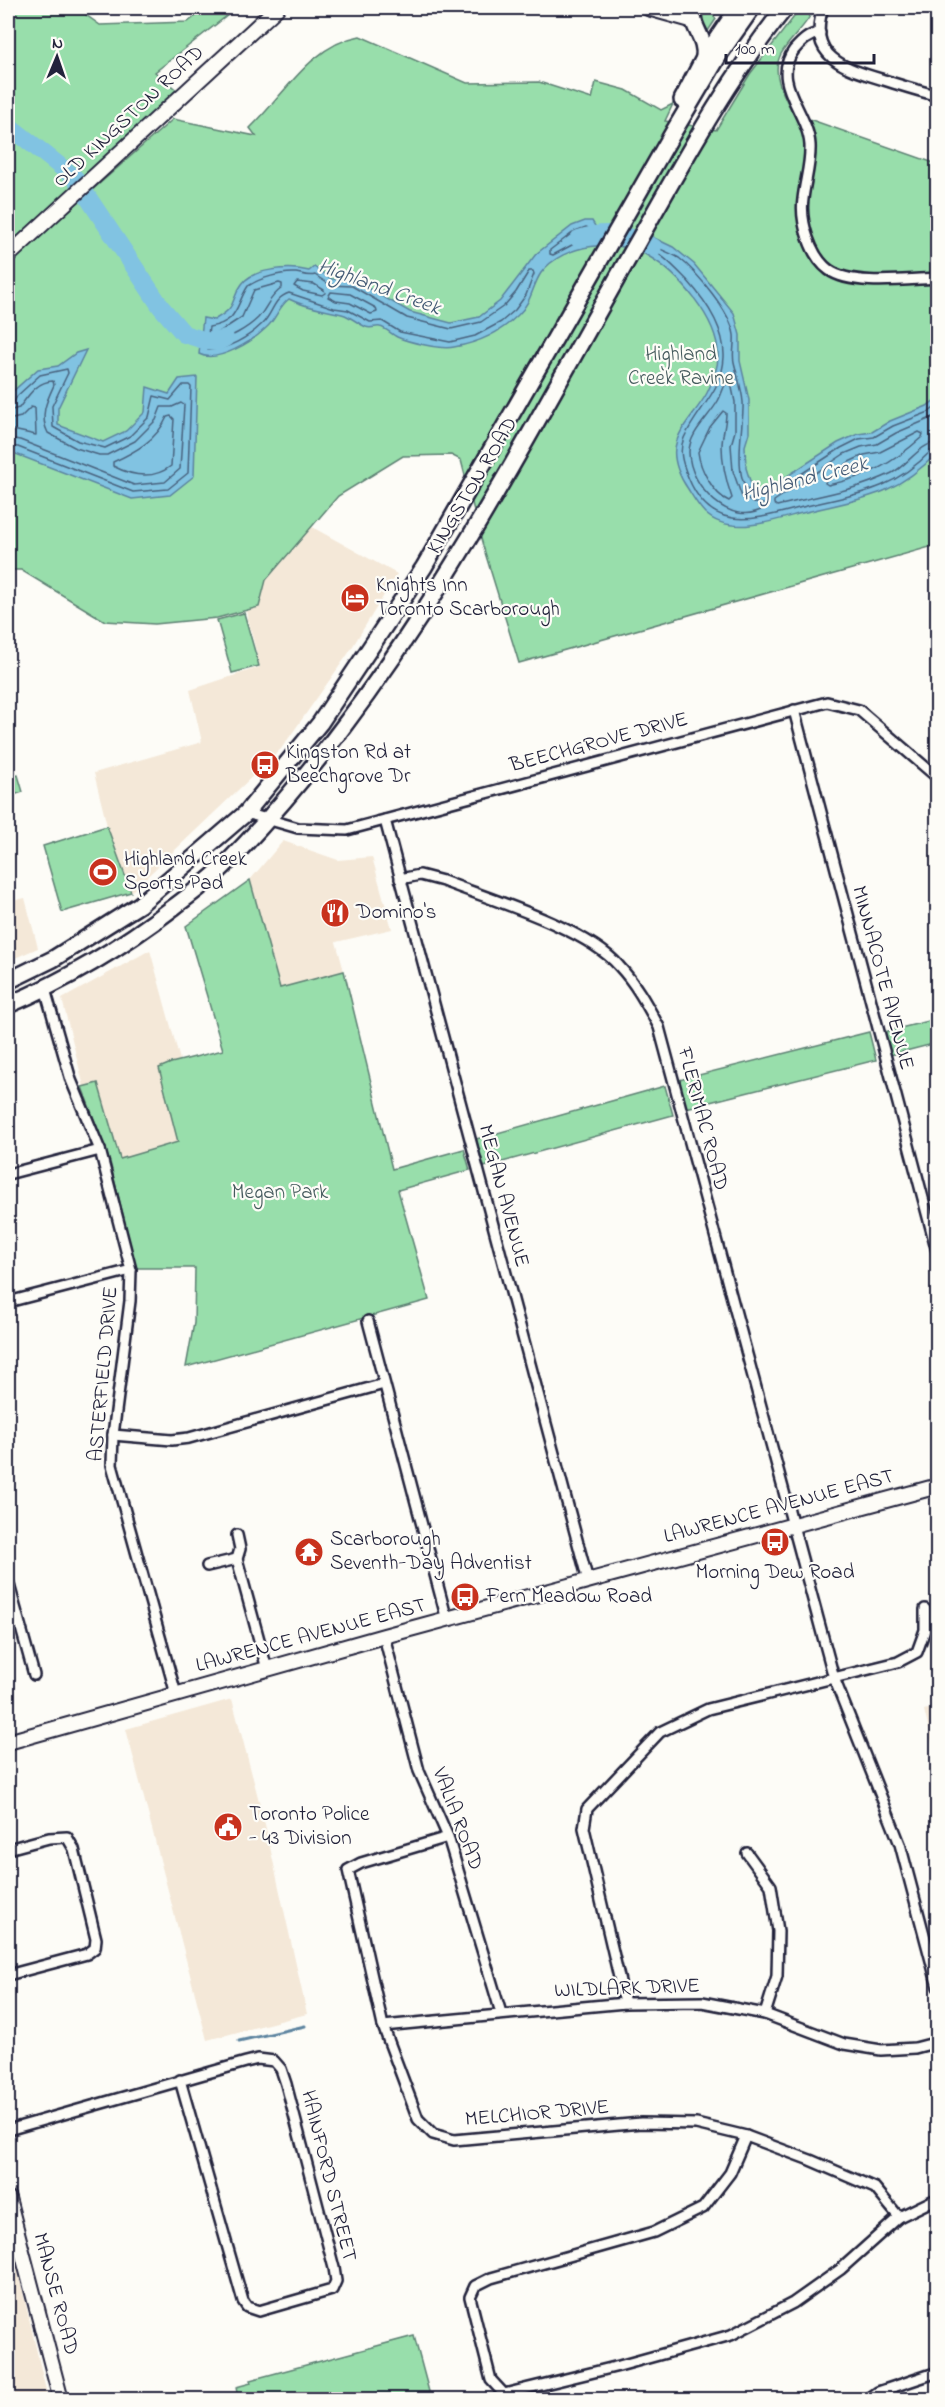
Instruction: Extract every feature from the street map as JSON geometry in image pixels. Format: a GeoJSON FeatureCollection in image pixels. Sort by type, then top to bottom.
{"type":"FeatureCollection","features":[{"type":"Feature","properties":{"kind":"main road","name":"OLD KINGSTON ROAD"},"geometry":{"type":"LineString","coordinates":[[8,256],[277,8]]}},
{"type":"Feature","properties":{"kind":"main road"},"geometry":{"type":"LineString","coordinates":[[648,8],[692,14],[706,48],[704,58]]}},
{"type":"Feature","properties":{"kind":"main road"},"geometry":{"type":"LineString","coordinates":[[674,131],[682,101],[704,58],[738,8]]}},
{"type":"Feature","properties":{"kind":"main road"},"geometry":{"type":"LineString","coordinates":[[674,131],[721,52],[752,8]]}},
{"type":"Feature","properties":{"kind":"main road","name":"KINGSTON ROAD"},"geometry":{"type":"LineString","coordinates":[[8,1005],[45,989],[101,958],[144,930],[223,867],[268,820],[384,672],[497,489],[690,149],[746,59],[785,8]]}},
{"type":"Feature","properties":{"kind":"main road","name":"KINGSTON ROAD"},"geometry":{"type":"LineString","coordinates":[[8,981],[53,958],[139,905],[246,813],[326,713],[424,567],[674,131]]}},
{"type":"Feature","properties":{"kind":"main road","name":"LAWRENCE AVENUE EAST"},"geometry":{"type":"LineString","coordinates":[[8,1742],[384,1636],[938,1485]]}},
{"type":"Feature","properties":{"kind":"main road","name":"MANSE ROAD"},"geometry":{"type":"LineString","coordinates":[[8,2203],[61,2400]]}},
{"type":"Feature","properties":{"kind":"street"},"geometry":{"type":"LineString","coordinates":[[823,8],[820,33],[827,52],[843,67],[938,96]]}},
{"type":"Feature","properties":{"kind":"street"},"geometry":{"type":"LineString","coordinates":[[820,33],[811,35],[799,44],[791,54],[786,68],[790,92],[803,118],[810,140],[809,170],[802,200],[804,224],[812,246],[826,268],[839,275],[873,280],[933,278]]}},
{"type":"Feature","properties":{"kind":"street","name":"BEECHGROVE DRIVE"},"geometry":{"type":"LineString","coordinates":[[246,813],[298,828],[347,830],[827,702],[859,710],[938,778]]}},
{"type":"Feature","properties":{"kind":"street","name":"MINNACOTE AVENUE"},"geometry":{"type":"LineString","coordinates":[[794,710],[938,1255]]}},
{"type":"Feature","properties":{"kind":"street","name":"MEGAN AVENUE"},"geometry":{"type":"LineString","coordinates":[[385,820],[588,1581]]}},
{"type":"Feature","properties":{"kind":"street","name":"FLERIMAC ROAD"},"geometry":{"type":"LineString","coordinates":[[399,879],[420,875],[443,881],[587,939],[618,964],[640,991],[658,1028],[670,1067],[792,1525]]}},
{"type":"Feature","properties":{"kind":"street","name":"ASTERFIELD DRIVE"},"geometry":{"type":"LineString","coordinates":[[45,989],[71,1080],[100,1150],[130,1270],[130,1301],[112,1435],[112,1465],[176,1694]]}},
{"type":"Feature","properties":{"kind":"street"},"geometry":{"type":"LineString","coordinates":[[8,1174],[100,1150]]}},
{"type":"Feature","properties":{"kind":"street"},"geometry":{"type":"LineString","coordinates":[[8,1302],[130,1270]]}},
{"type":"Feature","properties":{"kind":"street"},"geometry":{"type":"LineString","coordinates":[[368,1321],[447,1620]]}},
{"type":"Feature","properties":{"kind":"street"},"geometry":{"type":"LineString","coordinates":[[112,1435],[172,1440],[189,1438],[384,1384]]}},
{"type":"Feature","properties":{"kind":"street"},"geometry":{"type":"LineString","coordinates":[[792,1525],[834,1678],[900,1844],[938,1987]]}},
{"type":"Feature","properties":{"kind":"street"},"geometry":{"type":"LineString","coordinates":[[237,1535],[240,1549],[237,1558],[267,1669]]}},
{"type":"Feature","properties":{"kind":"street"},"geometry":{"type":"LineString","coordinates":[[207,1566],[237,1558]]}},
{"type":"Feature","properties":{"kind":"street"},"geometry":{"type":"LineString","coordinates":[[8,1581],[34,1675]]}},
{"type":"Feature","properties":{"kind":"street"},"geometry":{"type":"LineString","coordinates":[[626,2002],[584,1828],[587,1809],[660,1732],[708,1709],[898,1662],[917,1652],[925,1630],[925,1609]]}},
{"type":"Feature","properties":{"kind":"street","name":"VALIA ROAD"},"geometry":{"type":"LineString","coordinates":[[384,1636],[419,1771],[448,1836],[501,2013]]}},
{"type":"Feature","properties":{"kind":"street","name":"MELCHIOR DRIVE"},"geometry":{"type":"LineString","coordinates":[[448,1836],[361,1863],[348,1870],[383,2026],[418,2119],[433,2134],[454,2140],[641,2123],[696,2124],[746,2136],[875,2188],[899,2217]]}},
{"type":"Feature","properties":{"kind":"street"},"geometry":{"type":"LineString","coordinates":[[8,1849],[50,1838],[67,1837],[74,1849],[96,1939],[95,1948],[87,1954],[8,1975]]}},
{"type":"Feature","properties":{"kind":"street"},"geometry":{"type":"LineString","coordinates":[[747,1853],[771,1886],[778,1931],[777,1976],[765,2013]]}},
{"type":"Feature","properties":{"kind":"street","name":"WILDLARK DRIVE"},"geometry":{"type":"LineString","coordinates":[[383,2026],[626,2002],[702,2002],[765,2013],[844,2044],[881,2050],[915,2048],[938,2042]]}},
{"type":"Feature","properties":{"kind":"street","name":"HAINFORD STREET"},"geometry":{"type":"LineString","coordinates":[[8,2130],[180,2080],[258,2059],[268,2059],[278,2064],[287,2088],[334,2268],[336,2281],[332,2290],[259,2311],[247,2307],[243,2301],[180,2080]]}},
{"type":"Feature","properties":{"kind":"street"},"geometry":{"type":"LineString","coordinates":[[746,2136],[730,2173],[704,2208],[654,2232],[491,2277],[475,2286],[470,2297],[491,2380],[504,2394],[619,2366],[731,2335],[793,2303],[842,2269],[899,2217],[938,2198]]}},
{"type":"Feature","properties":{"kind":"street"},"geometry":{"type":"LineString","coordinates":[[867,2400],[878,2392],[938,2372]]}},
{"type":"Feature","properties":{"kind":"shaded area"},"geometry":{"type":"Polygon","coordinates":[[[312,527],[397,574],[348,654],[281,749],[131,892],[107,826],[94,773],[202,742],[190,690],[260,667],[246,611],[259,607],[266,580],[312,527]]]}},
{"type":"Feature","properties":{"kind":"shaded area"},"geometry":{"type":"Polygon","coordinates":[[[283,841],[338,860],[372,857],[392,929],[336,942],[344,971],[280,988],[250,880],[283,841]]]}},
{"type":"Feature","properties":{"kind":"shaded area"},"geometry":{"type":"Polygon","coordinates":[[[25,898],[38,948],[8,961],[8,902],[25,898]]]}},
{"type":"Feature","properties":{"kind":"shaded area"},"geometry":{"type":"Polygon","coordinates":[[[150,950],[180,1060],[159,1068],[178,1142],[119,1159],[98,1083],[84,1087],[62,999],[150,950]]]}},
{"type":"Feature","properties":{"kind":"shaded area"},"geometry":{"type":"Polygon","coordinates":[[[232,1699],[264,1820],[307,2014],[207,2040],[126,1729],[232,1699]]]}},
{"type":"Feature","properties":{"kind":"shaded area"},"geometry":{"type":"Polygon","coordinates":[[[938,1707],[937,1762],[924,1710],[938,1707]]]}},
{"type":"Feature","properties":{"kind":"shaded area"},"geometry":{"type":"Polygon","coordinates":[[[13,2250],[48,2399],[8,2399],[8,2252],[13,2250]]]}},
{"type":"Feature","properties":{"kind":"green space"},"geometry":{"type":"Polygon","coordinates":[[[8,8],[76,8],[100,25],[188,22],[206,8],[237,8],[155,72],[179,92],[8,248],[8,8]]]}},
{"type":"Feature","properties":{"kind":"green space"},"geometry":{"type":"Polygon","coordinates":[[[700,8],[724,8],[720,14],[716,12],[714,17],[716,19],[706,34],[700,26],[700,8]]]}},
{"type":"Feature","properties":{"kind":"green space","name":"Highland Creek Ravine"},"geometry":{"type":"Polygon","coordinates":[[[800,9],[810,16],[781,54],[777,71],[781,89],[797,121],[809,119],[937,164],[937,545],[519,663],[483,546],[461,460],[451,455],[403,456],[338,496],[266,580],[259,607],[217,618],[155,624],[105,621],[21,570],[8,570],[8,264],[173,119],[256,136],[250,128],[299,73],[326,50],[342,41],[360,36],[467,83],[539,82],[592,99],[596,82],[626,90],[661,110],[673,104],[665,121],[716,130],[750,74],[800,9]]]}},
{"type":"Feature","properties":{"kind":"green space"},"geometry":{"type":"Polygon","coordinates":[[[244,613],[259,666],[232,673],[217,620],[244,613]]]}},
{"type":"Feature","properties":{"kind":"green space"},"geometry":{"type":"Polygon","coordinates":[[[8,759],[13,776],[18,775],[23,792],[10,796],[8,788],[8,759]]]}},
{"type":"Feature","properties":{"kind":"green space"},"geometry":{"type":"Polygon","coordinates":[[[107,826],[131,892],[62,912],[43,846],[107,826]]]}},
{"type":"Feature","properties":{"kind":"green space","name":"Megan Park"},"geometry":{"type":"Polygon","coordinates":[[[250,880],[280,988],[344,971],[392,1169],[464,1149],[470,1170],[398,1190],[429,1300],[186,1367],[194,1323],[195,1268],[136,1268],[110,1162],[82,1087],[98,1083],[120,1159],[178,1142],[159,1068],[223,1050],[186,926],[250,880]]]}},
{"type":"Feature","properties":{"kind":"green space"},"geometry":{"type":"Polygon","coordinates":[[[937,1019],[937,1043],[890,1055],[884,1032],[937,1019]]]}},
{"type":"Feature","properties":{"kind":"green space"},"geometry":{"type":"Polygon","coordinates":[[[869,1032],[876,1060],[686,1108],[679,1080],[869,1032]]]}},
{"type":"Feature","properties":{"kind":"green space"},"geometry":{"type":"Polygon","coordinates":[[[665,1086],[673,1115],[484,1167],[476,1139],[665,1086]]]}},
{"type":"Feature","properties":{"kind":"green space"},"geometry":{"type":"Polygon","coordinates":[[[414,2336],[431,2399],[238,2399],[236,2387],[251,2383],[250,2380],[414,2336]]]}},
{"type":"Feature","properties":{"kind":"water"},"geometry":{"type":"Polygon","coordinates":[[[592,221],[598,231],[608,236],[628,238],[646,234],[673,247],[694,264],[734,313],[740,335],[740,361],[749,400],[749,433],[745,446],[746,468],[752,487],[766,490],[838,443],[858,434],[872,432],[890,421],[927,406],[936,399],[937,393],[937,453],[904,480],[872,496],[750,525],[738,526],[715,520],[702,510],[685,485],[675,458],[675,448],[680,433],[703,400],[713,380],[718,356],[717,342],[712,328],[695,299],[672,274],[648,256],[622,247],[592,246],[563,255],[541,273],[523,310],[511,321],[489,336],[463,345],[449,348],[409,341],[382,328],[366,327],[345,315],[309,307],[289,299],[269,325],[244,345],[215,356],[199,354],[203,318],[214,320],[227,311],[242,284],[255,275],[283,269],[309,271],[314,267],[332,279],[354,280],[410,312],[451,323],[479,317],[500,301],[536,254],[572,226],[592,221]]]}},
{"type":"Feature","properties":{"kind":"water"},"geometry":{"type":"Polygon","coordinates":[[[86,350],[58,408],[58,425],[103,442],[126,431],[145,412],[147,387],[169,394],[179,379],[197,377],[194,476],[170,495],[132,499],[8,451],[8,410],[11,393],[38,369],[58,366],[76,353],[86,350]]]}},
{"type":"Feature","properties":{"kind":"waterway","name":"Highland Creek"},"geometry":{"type":"LineString","coordinates":[[8,125],[75,178],[161,307],[184,334],[217,342],[225,338]]}},
{"type":"Feature","properties":{"kind":"waterway","name":"Highland Creek"},"geometry":{"type":"LineString","coordinates":[[579,239],[608,234],[635,239],[653,247]]}},
{"type":"Feature","properties":{"kind":"waterway"},"geometry":{"type":"LineString","coordinates":[[239,2041],[305,2026]]}},
{"type":"Feature","properties":{"kind":"place","name":"Knights Inn Toronto Scarborough"},"geometry":{"type":"Point","coordinates":[355,598]}},
{"type":"Feature","properties":{"kind":"place","name":"Kingston Rd at Beechgrove Dr"},"geometry":{"type":"Point","coordinates":[265,765]}},
{"type":"Feature","properties":{"kind":"place","name":"Highland Creek Sports Pad"},"geometry":{"type":"Point","coordinates":[103,872]}},
{"type":"Feature","properties":{"kind":"place","name":"Domino's"},"geometry":{"type":"Point","coordinates":[335,913]}},
{"type":"Feature","properties":{"kind":"place","name":"Morning Dew Road"},"geometry":{"type":"Point","coordinates":[775,1542]}},
{"type":"Feature","properties":{"kind":"place","name":"Scarborough Seventh-Day Adventist"},"geometry":{"type":"Point","coordinates":[309,1552]}},
{"type":"Feature","properties":{"kind":"place","name":"Fern Meadow Road"},"geometry":{"type":"Point","coordinates":[465,1597]}},
{"type":"Feature","properties":{"kind":"place","name":"Toronto Police - 43 Division"},"geometry":{"type":"Point","coordinates":[228,1827]}}]}
